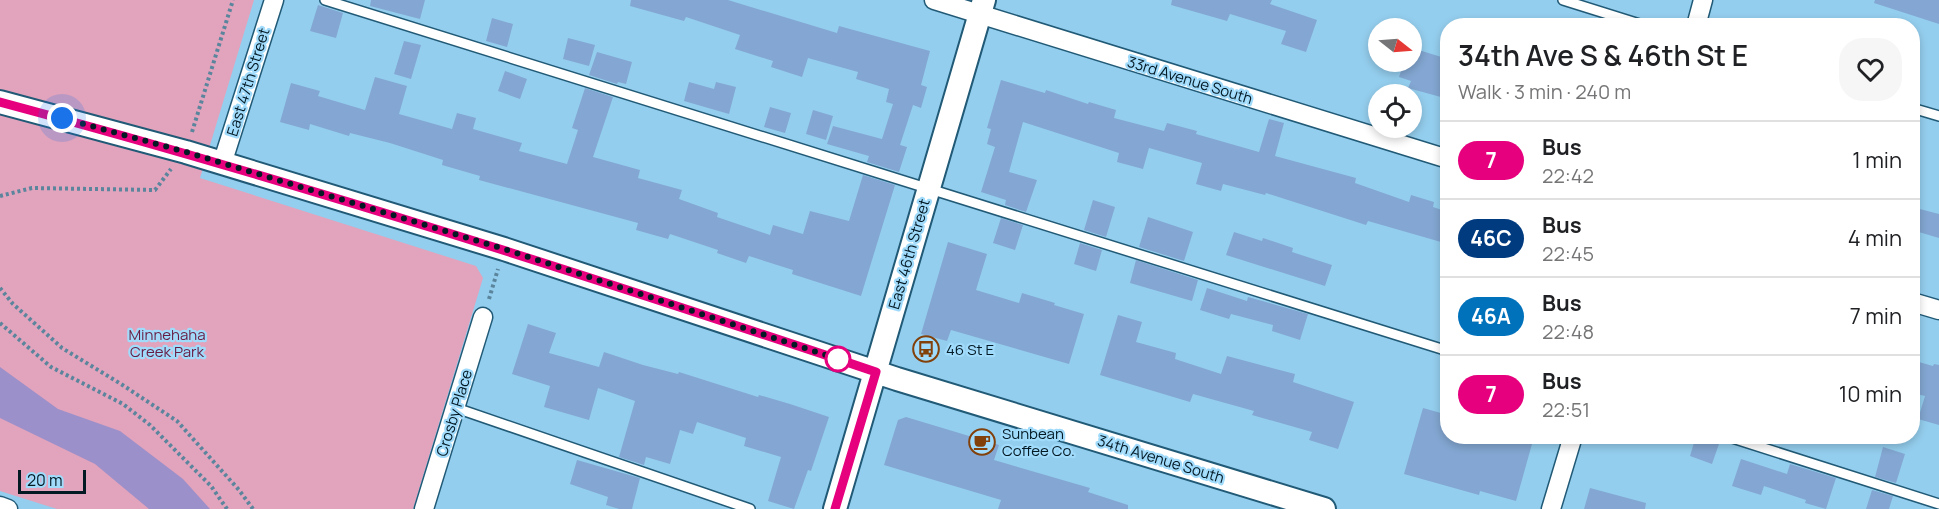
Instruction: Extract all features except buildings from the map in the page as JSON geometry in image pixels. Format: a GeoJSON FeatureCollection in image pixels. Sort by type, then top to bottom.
{"type":"FeatureCollection","features":[{"type":"Feature","properties":{"kind":"street","name":"East 47th Street"},"geometry":{"type":"LineString","coordinates":[[222,164],[273,0]]}},
{"type":"Feature","properties":{"kind":"street","name":"33rd Avenue South"},"geometry":{"type":"LineString","coordinates":[[934,0],[982,7],[1440,156]]}},
{"type":"Feature","properties":{"kind":"street"},"geometry":{"type":"LineString","coordinates":[[1698,18],[1703,0]]}},
{"type":"Feature","properties":{"kind":"street","name":"East 46th Street"},"geometry":{"type":"LineString","coordinates":[[835,509],[982,7]]}},
{"type":"Feature","properties":{"kind":"street","name":"34th Avenue South"},"geometry":{"type":"LineString","coordinates":[[0,102],[186,152],[504,249],[876,372],[1324,509]]}},
{"type":"Feature","properties":{"kind":"street"},"geometry":{"type":"LineString","coordinates":[[1920,304],[1939,310]]}},
{"type":"Feature","properties":{"kind":"street","name":"Crosby Place"},"geometry":{"type":"LineString","coordinates":[[424,509],[483,317]]}},
{"type":"Feature","properties":{"kind":"street"},"geometry":{"type":"LineString","coordinates":[[1551,509],[1571,444]]}},
{"type":"Feature","properties":{"kind":"street"},"geometry":{"type":"LineString","coordinates":[[0,507],[8,509]]}},
{"type":"Feature","properties":{"kind":"lane"},"geometry":{"type":"LineString","coordinates":[[325,0],[1440,349]]}},
{"type":"Feature","properties":{"kind":"lane"},"geometry":{"type":"LineString","coordinates":[[1563,0],[1620,18]]}},
{"type":"Feature","properties":{"kind":"lane"},"geometry":{"type":"LineString","coordinates":[[1920,110],[1939,116]]}},
{"type":"Feature","properties":{"kind":"lane"},"geometry":{"type":"LineString","coordinates":[[456,408],[750,509]]}},
{"type":"Feature","properties":{"kind":"lane"},"geometry":{"type":"LineString","coordinates":[[1751,444],[1939,504]]}},
{"type":"Feature","properties":{"kind":"path"},"geometry":{"type":"LineString","coordinates":[[0,196],[32,188],[155,190],[186,152],[233,0]]}},
{"type":"Feature","properties":{"kind":"path"},"geometry":{"type":"LineString","coordinates":[[483,317],[504,249]]}},
{"type":"Feature","properties":{"kind":"path"},"geometry":{"type":"LineString","coordinates":[[0,288],[13,304],[62,348],[177,421],[239,490],[253,509]]}},
{"type":"Feature","properties":{"kind":"path"},"geometry":{"type":"LineString","coordinates":[[0,323],[51,367],[123,404],[150,424],[211,486],[227,509]]}},
{"type":"Feature","properties":{"kind":"green space","name":"Minnehaha Creek Park"},"geometry":{"type":"Polygon","coordinates":[[[0,0],[254,0],[200,178],[476,266],[483,278],[413,509],[57,509],[0,491],[0,0]]]}},
{"type":"Feature","properties":{"kind":"shaded area"},"geometry":{"type":"Polygon","coordinates":[[[0,367],[58,409],[120,431],[183,479],[210,509],[149,509],[95,464],[0,418],[0,367]]]}},
{"type":"Feature","properties":{"kind":"bus line","name":"7"},"geometry":{"type":"LineString","coordinates":[[0,102],[186,152],[504,249],[876,372],[835,509]]}},
{"type":"Feature","properties":{"kind":"place","name":"46 St E"},"geometry":{"type":"Point","coordinates":[926,349]}},
{"type":"Feature","properties":{"kind":"place","name":"Sunbean Coffee Co."},"geometry":{"type":"Point","coordinates":[982,442]}},
{"type":"Feature","properties":{"kind":"route"},"geometry":{"type":"LineString","coordinates":[[62,118],[186,152],[504,249],[838,359]]}}]}
